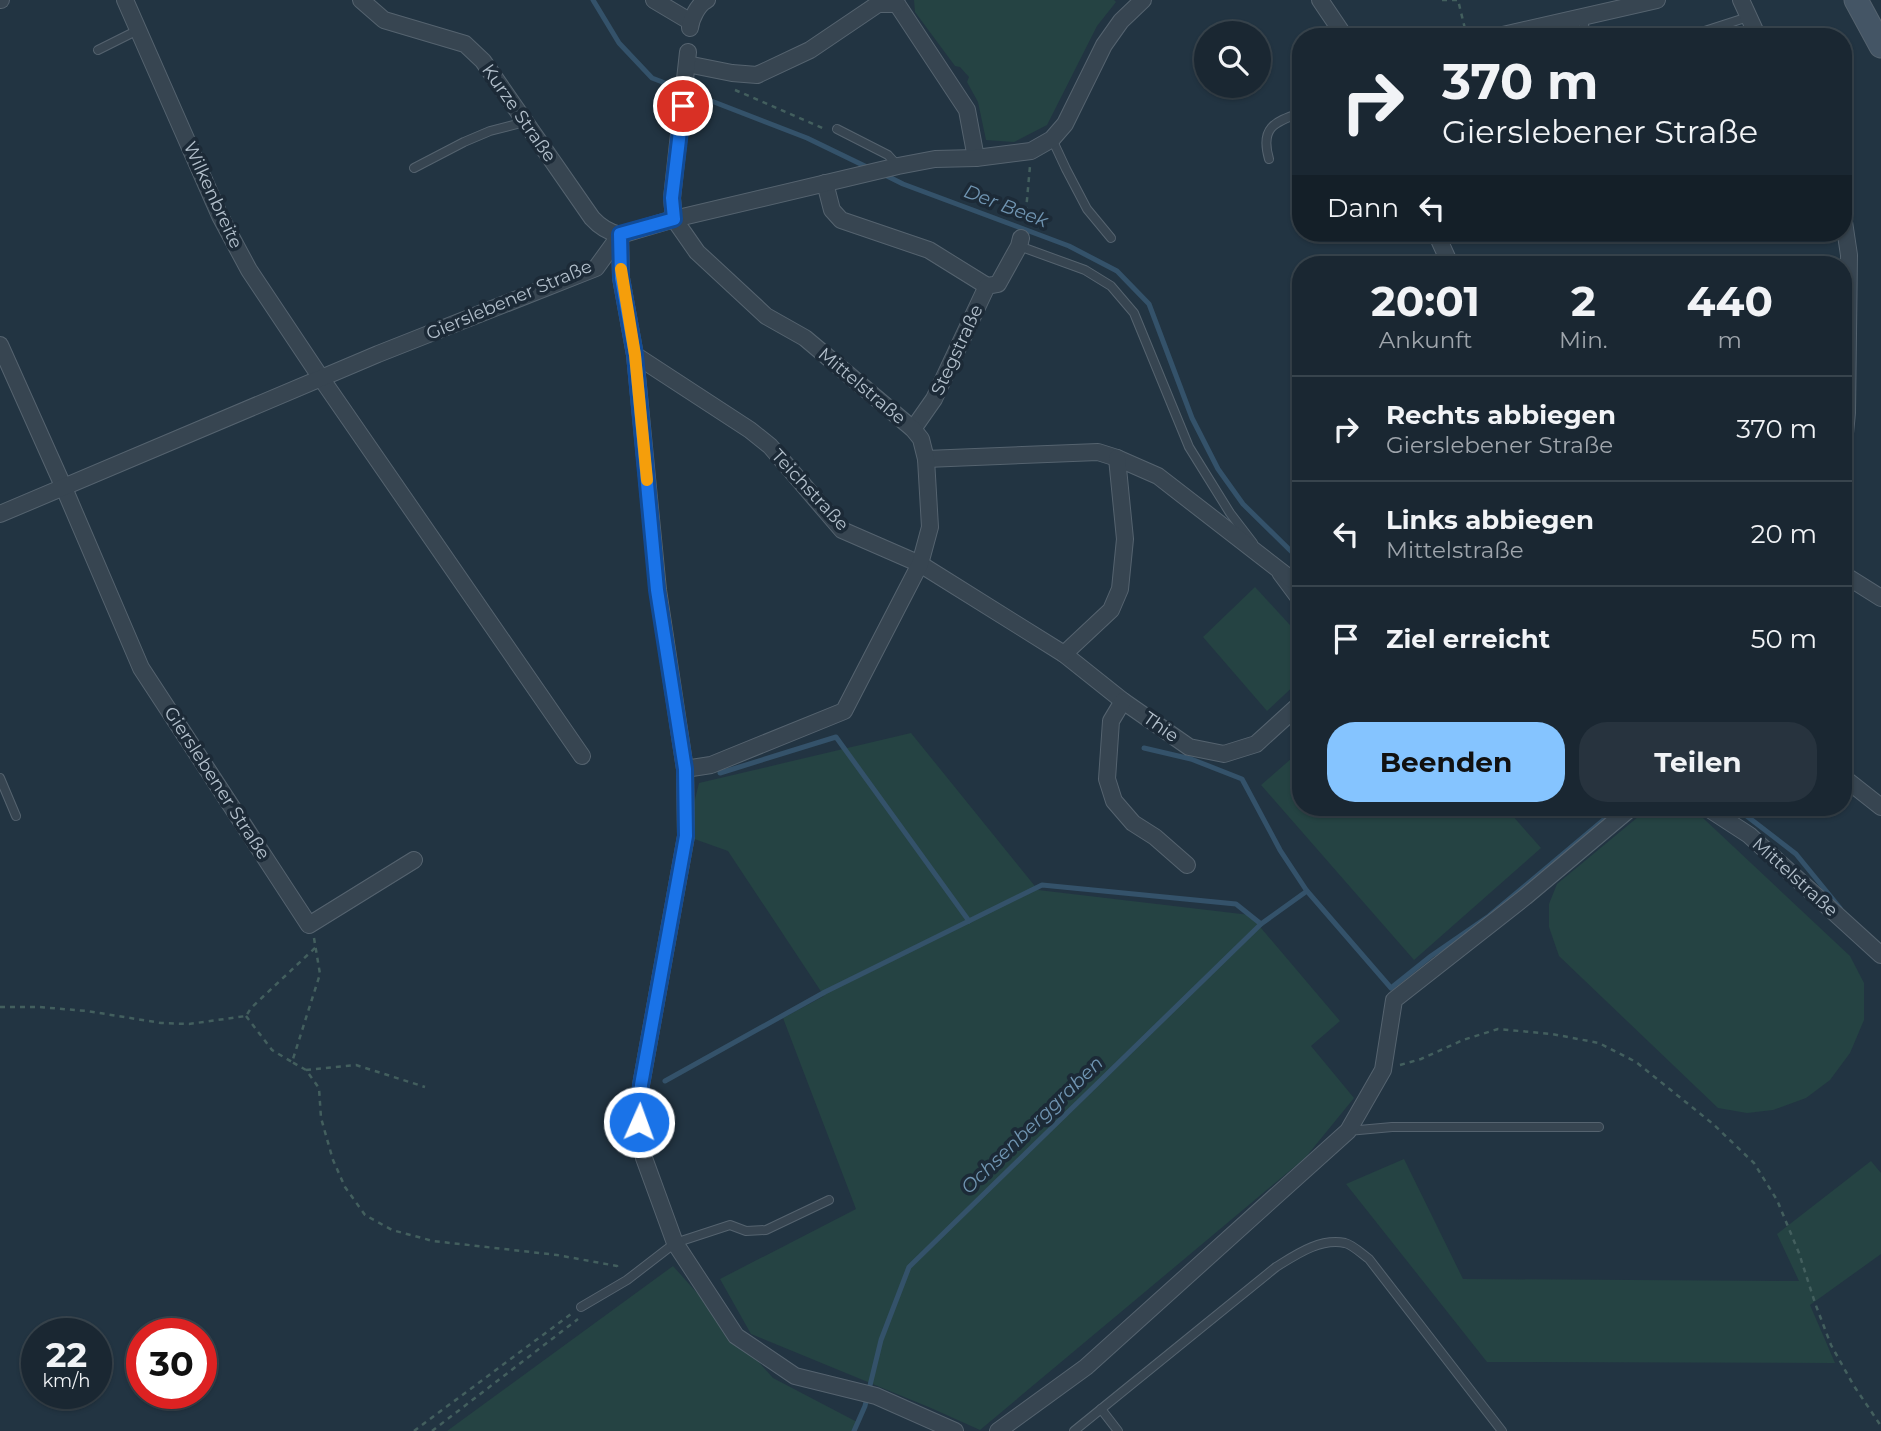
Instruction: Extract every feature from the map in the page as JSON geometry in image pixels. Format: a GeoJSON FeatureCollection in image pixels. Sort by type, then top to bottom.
{"type":"FeatureCollection","features":[{"type":"Feature","properties":{"kind":"main road"},"geometry":{"type":"LineString","coordinates":[[1856,0],[1881,46]]}},
{"type":"Feature","properties":{"kind":"street","name":"Wilkenbreite"},"geometry":{"type":"LineString","coordinates":[[125,0],[220,216],[249,270],[321,378]]}},
{"type":"Feature","properties":{"kind":"street","name":"Kurze Straße"},"geometry":{"type":"LineString","coordinates":[[361,0],[384,20],[465,44],[483,61],[592,218],[610,232],[620,234]]}},
{"type":"Feature","properties":{"kind":"street"},"geometry":{"type":"LineString","coordinates":[[654,0],[691,25],[702,2],[707,0]]}},
{"type":"Feature","properties":{"kind":"street"},"geometry":{"type":"LineString","coordinates":[[955,1431],[876,1396],[795,1376],[736,1336],[675,1243],[645,1158],[639,1122],[641,1085],[686,836],[685,769],[657,590],[635,355],[621,278],[620,234],[895,166],[935,159],[976,158],[1031,150],[1052,139],[1066,124],[1104,45],[1121,20],[1143,0]]}},
{"type":"Feature","properties":{"kind":"street"},"geometry":{"type":"LineString","coordinates":[[1320,0],[1339,28]]}},
{"type":"Feature","properties":{"kind":"street"},"geometry":{"type":"LineString","coordinates":[[1533,28],[1657,0]]}},
{"type":"Feature","properties":{"kind":"street"},"geometry":{"type":"LineString","coordinates":[[1741,0],[1754,28]]}},
{"type":"Feature","properties":{"kind":"street"},"geometry":{"type":"LineString","coordinates":[[674,219],[672,198],[687,58],[732,74],[757,75],[810,50],[878,4],[899,2],[967,110],[976,158]]}},
{"type":"Feature","properties":{"kind":"street"},"geometry":{"type":"LineString","coordinates":[[825,183],[832,209],[841,220],[929,250],[987,286]]}},
{"type":"Feature","properties":{"kind":"street","name":"Mittelstraße"},"geometry":{"type":"LineString","coordinates":[[674,219],[697,252],[766,316],[805,338],[913,429],[921,439],[926,459]]}},
{"type":"Feature","properties":{"kind":"street","name":"Gierslebener Straße"},"geometry":{"type":"LineString","coordinates":[[0,514],[378,354],[596,268],[620,234]]}},
{"type":"Feature","properties":{"kind":"street","name":"Stegstraße"},"geometry":{"type":"LineString","coordinates":[[913,429],[934,399],[987,286],[999,284],[1020,242]]}},
{"type":"Feature","properties":{"kind":"street"},"geometry":{"type":"LineString","coordinates":[[0,345],[64,488]]}},
{"type":"Feature","properties":{"kind":"street","name":"Teichstraße"},"geometry":{"type":"LineString","coordinates":[[635,355],[770,446],[842,530],[920,564],[1064,654]]}},
{"type":"Feature","properties":{"kind":"street"},"geometry":{"type":"LineString","coordinates":[[321,378],[582,756]]}},
{"type":"Feature","properties":{"kind":"street"},"geometry":{"type":"LineString","coordinates":[[685,769],[711,765],[844,711],[920,564],[930,527],[926,459],[1098,452],[1117,458],[1158,476],[1292,580]]}},
{"type":"Feature","properties":{"kind":"street"},"geometry":{"type":"LineString","coordinates":[[1064,654],[1111,610],[1120,590],[1125,539],[1117,458]]}},
{"type":"Feature","properties":{"kind":"street","name":"Gierslebener Straße"},"geometry":{"type":"LineString","coordinates":[[64,488],[141,668],[309,925]]}},
{"type":"Feature","properties":{"kind":"street"},"geometry":{"type":"LineString","coordinates":[[1852,580],[1881,598]]}},
{"type":"Feature","properties":{"kind":"street","name":"Thie"},"geometry":{"type":"LineString","coordinates":[[1064,654],[1123,701],[1189,747],[1224,754],[1256,744],[1292,711]]}},
{"type":"Feature","properties":{"kind":"street"},"geometry":{"type":"LineString","coordinates":[[1123,701],[1111,722],[1107,779],[1114,801],[1133,823],[1155,837],[1187,865]]}},
{"type":"Feature","properties":{"kind":"street"},"geometry":{"type":"LineString","coordinates":[[1852,784],[1881,807]]}},
{"type":"Feature","properties":{"kind":"street"},"geometry":{"type":"LineString","coordinates":[[998,1431],[1086,1367],[1348,1132],[1383,1070],[1394,1000],[1525,897],[1621,816]]}},
{"type":"Feature","properties":{"kind":"street","name":"Mittelstraße"},"geometry":{"type":"LineString","coordinates":[[1720,816],[1749,835],[1881,955]]}},
{"type":"Feature","properties":{"kind":"street"},"geometry":{"type":"LineString","coordinates":[[309,925],[414,860]]}},
{"type":"Feature","properties":{"kind":"lane"},"geometry":{"type":"LineString","coordinates":[[1582,17],[1585,28]]}},
{"type":"Feature","properties":{"kind":"lane"},"geometry":{"type":"LineString","coordinates":[[1715,28],[1748,17]]}},
{"type":"Feature","properties":{"kind":"lane"},"geometry":{"type":"LineString","coordinates":[[98,50],[138,30]]}},
{"type":"Feature","properties":{"kind":"lane"},"geometry":{"type":"LineString","coordinates":[[1269,159],[1265,145],[1268,130],[1280,120],[1292,116]]}},
{"type":"Feature","properties":{"kind":"lane"},"geometry":{"type":"LineString","coordinates":[[414,168],[490,131],[526,122]]}},
{"type":"Feature","properties":{"kind":"lane"},"geometry":{"type":"LineString","coordinates":[[836,128],[888,155],[895,166]]}},
{"type":"Feature","properties":{"kind":"lane"},"geometry":{"type":"LineString","coordinates":[[1052,139],[1087,209],[1111,238]]}},
{"type":"Feature","properties":{"kind":"lane"},"geometry":{"type":"LineString","coordinates":[[1020,242],[1086,270],[1111,286],[1134,313],[1189,447],[1230,513],[1292,595]]}},
{"type":"Feature","properties":{"kind":"lane"},"geometry":{"type":"LineString","coordinates":[[0,778],[16,816]]}},
{"type":"Feature","properties":{"kind":"lane"},"geometry":{"type":"LineString","coordinates":[[1348,1132],[1392,1127],[1600,1126]]}},
{"type":"Feature","properties":{"kind":"lane"},"geometry":{"type":"LineString","coordinates":[[582,1312],[675,1243],[730,1225],[746,1231],[766,1230],[829,1200]]}},
{"type":"Feature","properties":{"kind":"lane"},"geometry":{"type":"LineString","coordinates":[[1074,1431],[1276,1267],[1302,1251],[1324,1243],[1347,1244],[1369,1259],[1502,1431]]}},
{"type":"Feature","properties":{"kind":"lane"},"geometry":{"type":"LineString","coordinates":[[1101,1409],[1118,1431]]}},
{"type":"Feature","properties":{"kind":"path"},"geometry":{"type":"LineString","coordinates":[[1442,0],[1458,0],[1465,28]]}},
{"type":"Feature","properties":{"kind":"path"},"geometry":{"type":"LineString","coordinates":[[733,90],[829,131],[836,128]]}},
{"type":"Feature","properties":{"kind":"path"},"geometry":{"type":"LineString","coordinates":[[1027,216],[1031,150]]}},
{"type":"Feature","properties":{"kind":"path"},"geometry":{"type":"LineString","coordinates":[[292,1062],[320,974],[317,946],[309,925]]}},
{"type":"Feature","properties":{"kind":"path"},"geometry":{"type":"LineString","coordinates":[[246,1016],[251,1008],[317,946]]}},
{"type":"Feature","properties":{"kind":"path"},"geometry":{"type":"LineString","coordinates":[[0,1007],[63,1009],[161,1023],[189,1024],[246,1016]]}},
{"type":"Feature","properties":{"kind":"path"},"geometry":{"type":"LineString","coordinates":[[246,1016],[272,1050],[306,1070],[319,1088],[321,1118],[333,1160],[345,1187],[365,1215],[392,1230],[433,1241],[557,1255],[617,1266],[627,1280]]}},
{"type":"Feature","properties":{"kind":"path"},"geometry":{"type":"LineString","coordinates":[[1383,1070],[1421,1059],[1463,1040],[1498,1029],[1552,1034],[1599,1043],[1636,1062],[1713,1124],[1754,1163],[1782,1210],[1830,1345],[1881,1426]]}},
{"type":"Feature","properties":{"kind":"path"},"geometry":{"type":"LineString","coordinates":[[306,1070],[356,1065],[425,1087]]}},
{"type":"Feature","properties":{"kind":"path"},"geometry":{"type":"LineString","coordinates":[[414,1431],[582,1312]]}},
{"type":"Feature","properties":{"kind":"path"},"geometry":{"type":"LineString","coordinates":[[432,1431],[582,1312]]}},
{"type":"Feature","properties":{"kind":"path"},"geometry":{"type":"LineString","coordinates":[[490,1375],[496,1382]]}},
{"type":"Feature","properties":{"kind":"green space"},"geometry":{"type":"Polygon","coordinates":[[[914,0],[1116,2],[1097,26],[1047,125],[1014,142],[986,140],[978,102],[967,82],[969,77],[960,67],[955,66],[915,12],[914,0]]]}},
{"type":"Feature","properties":{"kind":"green space"},"geometry":{"type":"Polygon","coordinates":[[[1255,587],[1292,627],[1292,688],[1267,711],[1203,637],[1255,587]]]}},
{"type":"Feature","properties":{"kind":"green space"},"geometry":{"type":"Polygon","coordinates":[[[911,733],[1038,890],[1250,915],[1340,1021],[1311,1046],[1354,1098],[1305,1158],[980,1430],[751,1334],[720,1279],[856,1209],[783,1018],[824,996],[728,851],[686,836],[699,783],[911,733]]]}},
{"type":"Feature","properties":{"kind":"green space"},"geometry":{"type":"Polygon","coordinates":[[[1292,758],[1292,816],[1513,816],[1541,848],[1414,960],[1261,785],[1292,758]]]}},
{"type":"Feature","properties":{"kind":"green space"},"geometry":{"type":"Polygon","coordinates":[[[1639,816],[1703,818],[1850,956],[1864,983],[1864,1020],[1850,1053],[1830,1080],[1806,1098],[1773,1110],[1747,1113],[1718,1108],[1559,956],[1549,927],[1549,904],[1557,884],[1639,816]]]}},
{"type":"Feature","properties":{"kind":"green space"},"geometry":{"type":"Polygon","coordinates":[[[1404,1159],[1463,1279],[1799,1281],[1777,1234],[1871,1161],[1881,1173],[1881,1254],[1810,1305],[1835,1363],[1487,1362],[1346,1184],[1404,1159]]]}},
{"type":"Feature","properties":{"kind":"green space"},"geometry":{"type":"Polygon","coordinates":[[[673,1266],[773,1378],[859,1423],[853,1431],[447,1431],[673,1266]]]}},
{"type":"Feature","properties":{"kind":"waterway","name":"Der Beek"},"geometry":{"type":"LineString","coordinates":[[593,0],[619,43],[652,78],[807,138],[871,169]]}},
{"type":"Feature","properties":{"kind":"waterway","name":"Der Beek"},"geometry":{"type":"LineString","coordinates":[[883,174],[903,184],[1069,246],[1117,271],[1149,304],[1192,418],[1218,469],[1243,504],[1292,552]]}},
{"type":"Feature","properties":{"kind":"waterway"},"geometry":{"type":"LineString","coordinates":[[720,773],[836,737],[969,921]]}},
{"type":"Feature","properties":{"kind":"waterway"},"geometry":{"type":"LineString","coordinates":[[1144,748],[1191,759],[1242,779],[1280,850],[1307,891],[1391,988],[1431,956],[1489,916],[1608,816]]}},
{"type":"Feature","properties":{"kind":"waterway","name":"Der Beek"},"geometry":{"type":"LineString","coordinates":[[1747,816],[1796,854],[1840,908]]}},
{"type":"Feature","properties":{"kind":"waterway"},"geometry":{"type":"LineString","coordinates":[[665,1081],[825,992],[1042,885],[1236,904],[1261,924]]}},
{"type":"Feature","properties":{"kind":"waterway","name":"Ochsenberggraben"},"geometry":{"type":"LineString","coordinates":[[854,1431],[865,1406],[881,1340],[909,1267],[1261,924],[1307,891]]}},
{"type":"Feature","properties":{"kind":"slow traffic"},"geometry":{"type":"LineString","coordinates":[[621,269],[635,355],[647,480]]}},
{"type":"Feature","properties":{"kind":"route"},"geometry":{"type":"LineString","coordinates":[[639,1122],[641,1085],[686,836],[685,769],[657,590],[635,355],[621,278],[620,234],[674,219],[672,198],[683,106]]}}]}
